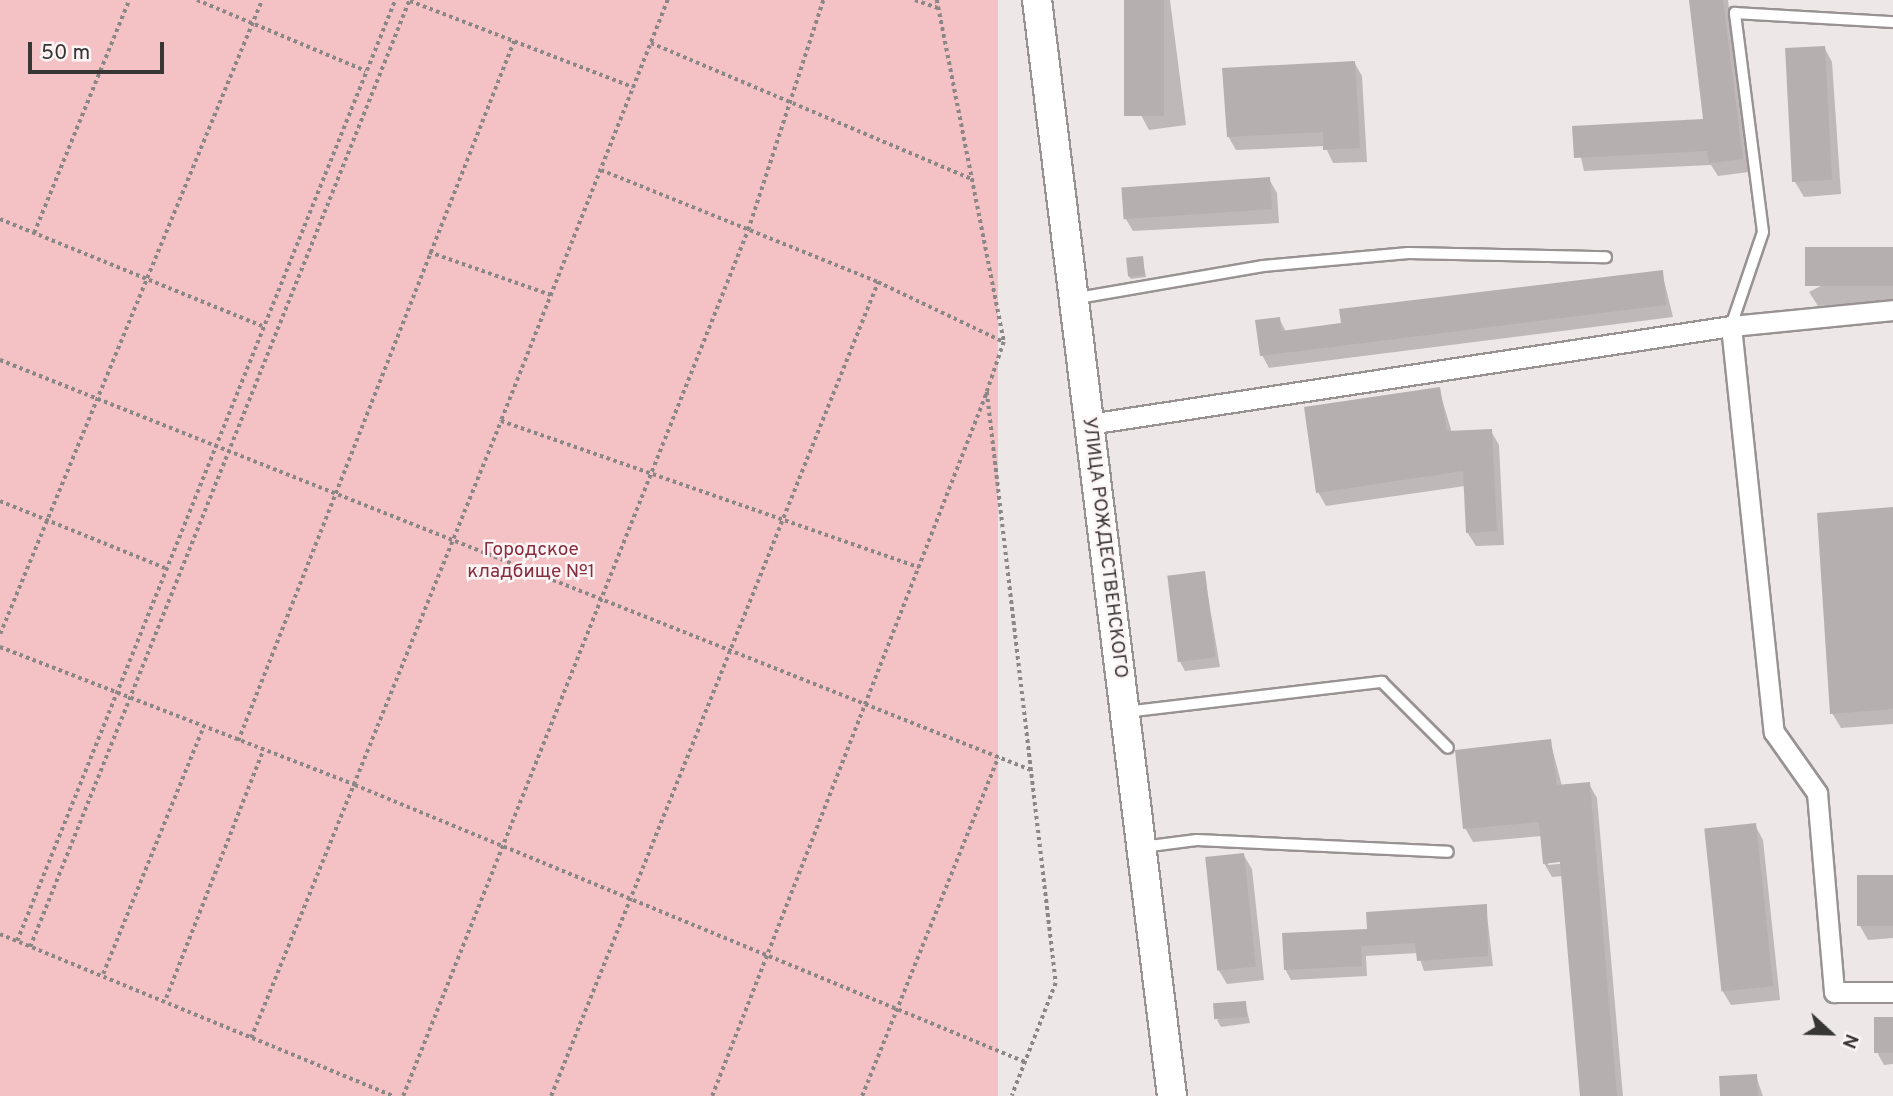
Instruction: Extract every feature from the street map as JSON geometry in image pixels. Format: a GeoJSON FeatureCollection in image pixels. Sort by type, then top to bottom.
{"type":"FeatureCollection","features":[{"type":"Feature","properties":{"kind":"main road","name":"УЛИЦА РОЖДЕСТВЕНСКОГО"},"geometry":{"type":"LineString","coordinates":[[1037,0],[1172,1096]]}},
{"type":"Feature","properties":{"kind":"street"},"geometry":{"type":"LineString","coordinates":[[1089,424],[1731,326],[1893,310]]}},
{"type":"Feature","properties":{"kind":"street"},"geometry":{"type":"LineString","coordinates":[[1731,326],[1774,732],[1817,793],[1833,992],[1893,992]]}},
{"type":"Feature","properties":{"kind":"lane"},"geometry":{"type":"LineString","coordinates":[[1731,326],[1763,232],[1735,13],[1893,22]]}},
{"type":"Feature","properties":{"kind":"lane"},"geometry":{"type":"LineString","coordinates":[[1074,299],[1263,266],[1408,253],[1606,257]]}},
{"type":"Feature","properties":{"kind":"lane"},"geometry":{"type":"LineString","coordinates":[[1125,712],[1382,682],[1448,748]]}},
{"type":"Feature","properties":{"kind":"lane"},"geometry":{"type":"LineString","coordinates":[[1141,847],[1197,840],[1448,852]]}},
{"type":"Feature","properties":{"kind":"path"},"geometry":{"type":"LineString","coordinates":[[34,233],[129,0]]}},
{"type":"Feature","properties":{"kind":"path"},"geometry":{"type":"LineString","coordinates":[[197,0],[366,71]]}},
{"type":"Feature","properties":{"kind":"path"},"geometry":{"type":"LineString","coordinates":[[0,634],[262,0]]}},
{"type":"Feature","properties":{"kind":"path"},"geometry":{"type":"LineString","coordinates":[[16,941],[395,0]]}},
{"type":"Feature","properties":{"kind":"path"},"geometry":{"type":"LineString","coordinates":[[30,947],[409,0],[633,87]]}},
{"type":"Feature","properties":{"kind":"path"},"geometry":{"type":"LineString","coordinates":[[251,1038],[355,785],[668,0]]}},
{"type":"Feature","properties":{"kind":"path"},"geometry":{"type":"LineString","coordinates":[[403,1096],[653,475],[748,230],[786,100],[823,0]]}},
{"type":"Feature","properties":{"kind":"path"},"geometry":{"type":"LineString","coordinates":[[915,0],[938,8]]}},
{"type":"Feature","properties":{"kind":"path"},"geometry":{"type":"LineString","coordinates":[[712,1096],[987,392],[1004,342],[937,0]]}},
{"type":"Feature","properties":{"kind":"path"},"geometry":{"type":"LineString","coordinates":[[238,741],[332,492],[514,41]]}},
{"type":"Feature","properties":{"kind":"path"},"geometry":{"type":"LineString","coordinates":[[650,43],[971,179]]}},
{"type":"Feature","properties":{"kind":"path"},"geometry":{"type":"LineString","coordinates":[[601,170],[878,282],[1004,342]]}},
{"type":"Feature","properties":{"kind":"path"},"geometry":{"type":"LineString","coordinates":[[0,219],[262,326]]}},
{"type":"Feature","properties":{"kind":"path"},"geometry":{"type":"LineString","coordinates":[[429,252],[551,295]]}},
{"type":"Feature","properties":{"kind":"path"},"geometry":{"type":"LineString","coordinates":[[551,1096],[780,519],[878,282]]}},
{"type":"Feature","properties":{"kind":"path"},"geometry":{"type":"LineString","coordinates":[[0,360],[1031,770]]}},
{"type":"Feature","properties":{"kind":"path"},"geometry":{"type":"LineString","coordinates":[[987,392],[1056,983],[1012,1096]]}},
{"type":"Feature","properties":{"kind":"path"},"geometry":{"type":"LineString","coordinates":[[501,421],[919,567]]}},
{"type":"Feature","properties":{"kind":"path"},"geometry":{"type":"LineString","coordinates":[[0,501],[165,568]]}},
{"type":"Feature","properties":{"kind":"path"},"geometry":{"type":"LineString","coordinates":[[0,647],[115,695],[355,785],[1025,1062]]}},
{"type":"Feature","properties":{"kind":"path"},"geometry":{"type":"LineString","coordinates":[[103,974],[203,728]]}},
{"type":"Feature","properties":{"kind":"path"},"geometry":{"type":"LineString","coordinates":[[166,999],[262,751]]}},
{"type":"Feature","properties":{"kind":"path"},"geometry":{"type":"LineString","coordinates":[[862,1096],[998,757]]}},
{"type":"Feature","properties":{"kind":"path"},"geometry":{"type":"LineString","coordinates":[[0,934],[166,999],[251,1038],[393,1096]]}},
{"type":"Feature","properties":{"kind":"green space","name":"Городское кладбище №1"},"geometry":{"type":"Polygon","coordinates":[[[0,0],[998,0],[998,1096],[0,1096],[0,0]]]}},
{"type":"Feature","properties":{"kind":"building"},"geometry":{"type":"Polygon","coordinates":[[[1124,0],[1164,0],[1164,116],[1124,116],[1124,0]]]}},
{"type":"Feature","properties":{"kind":"building"},"geometry":{"type":"Polygon","coordinates":[[[1689,0],[1723,0],[1743,159],[1709,163],[1707,151],[1574,158],[1572,126],[1703,119],[1689,0]]]}},
{"type":"Feature","properties":{"kind":"building"},"geometry":{"type":"Polygon","coordinates":[[[1825,46],[1832,180],[1792,182],[1785,48],[1825,46]]]}},
{"type":"Feature","properties":{"kind":"building"},"geometry":{"type":"Polygon","coordinates":[[[1355,61],[1360,148],[1323,150],[1323,132],[1227,137],[1222,68],[1355,61]]]}},
{"type":"Feature","properties":{"kind":"building"},"geometry":{"type":"Polygon","coordinates":[[[1270,177],[1272,209],[1124,219],[1121,187],[1270,177]]]}},
{"type":"Feature","properties":{"kind":"building"},"geometry":{"type":"Polygon","coordinates":[[[1805,247],[1893,247],[1893,286],[1805,286],[1805,247]]]}},
{"type":"Feature","properties":{"kind":"building"},"geometry":{"type":"Polygon","coordinates":[[[1143,256],[1145,275],[1128,277],[1126,258],[1143,256]]]}},
{"type":"Feature","properties":{"kind":"building"},"geometry":{"type":"Polygon","coordinates":[[[1663,270],[1666,305],[1260,356],[1255,320],[1280,317],[1281,331],[1341,323],[1339,309],[1663,270]]]}},
{"type":"Feature","properties":{"kind":"building"},"geometry":{"type":"Polygon","coordinates":[[[1440,387],[1447,431],[1492,429],[1497,531],[1466,533],[1463,471],[1316,493],[1304,407],[1440,387]]]}},
{"type":"Feature","properties":{"kind":"building"},"geometry":{"type":"Polygon","coordinates":[[[1893,507],[1893,709],[1830,714],[1817,513],[1893,507]]]}},
{"type":"Feature","properties":{"kind":"building"},"geometry":{"type":"Polygon","coordinates":[[[1205,571],[1216,657],[1178,662],[1167,576],[1205,571]]]}},
{"type":"Feature","properties":{"kind":"building"},"geometry":{"type":"Polygon","coordinates":[[[1551,739],[1557,785],[1590,782],[1617,1096],[1580,1096],[1560,862],[1543,864],[1539,822],[1463,829],[1455,750],[1551,739]]]}},
{"type":"Feature","properties":{"kind":"building"},"geometry":{"type":"Polygon","coordinates":[[[1756,823],[1773,986],[1721,992],[1704,828],[1756,823]]]}},
{"type":"Feature","properties":{"kind":"building"},"geometry":{"type":"Polygon","coordinates":[[[1244,853],[1256,966],[1217,970],[1205,857],[1244,853]]]}},
{"type":"Feature","properties":{"kind":"building"},"geometry":{"type":"Polygon","coordinates":[[[1857,875],[1893,875],[1893,926],[1857,926],[1857,875]]]}},
{"type":"Feature","properties":{"kind":"building"},"geometry":{"type":"Polygon","coordinates":[[[1487,904],[1488,956],[1417,961],[1415,943],[1361,946],[1362,966],[1284,970],[1282,933],[1367,929],[1366,912],[1487,904]]]}},
{"type":"Feature","properties":{"kind":"building"},"geometry":{"type":"Polygon","coordinates":[[[1246,1001],[1247,1017],[1214,1019],[1213,1003],[1246,1001]]]}},
{"type":"Feature","properties":{"kind":"building"},"geometry":{"type":"Polygon","coordinates":[[[1874,1017],[1893,1017],[1893,1053],[1874,1053],[1874,1017]]]}},
{"type":"Feature","properties":{"kind":"building"},"geometry":{"type":"Polygon","coordinates":[[[1757,1074],[1758,1096],[1720,1096],[1719,1076],[1757,1074]]]}}]}
